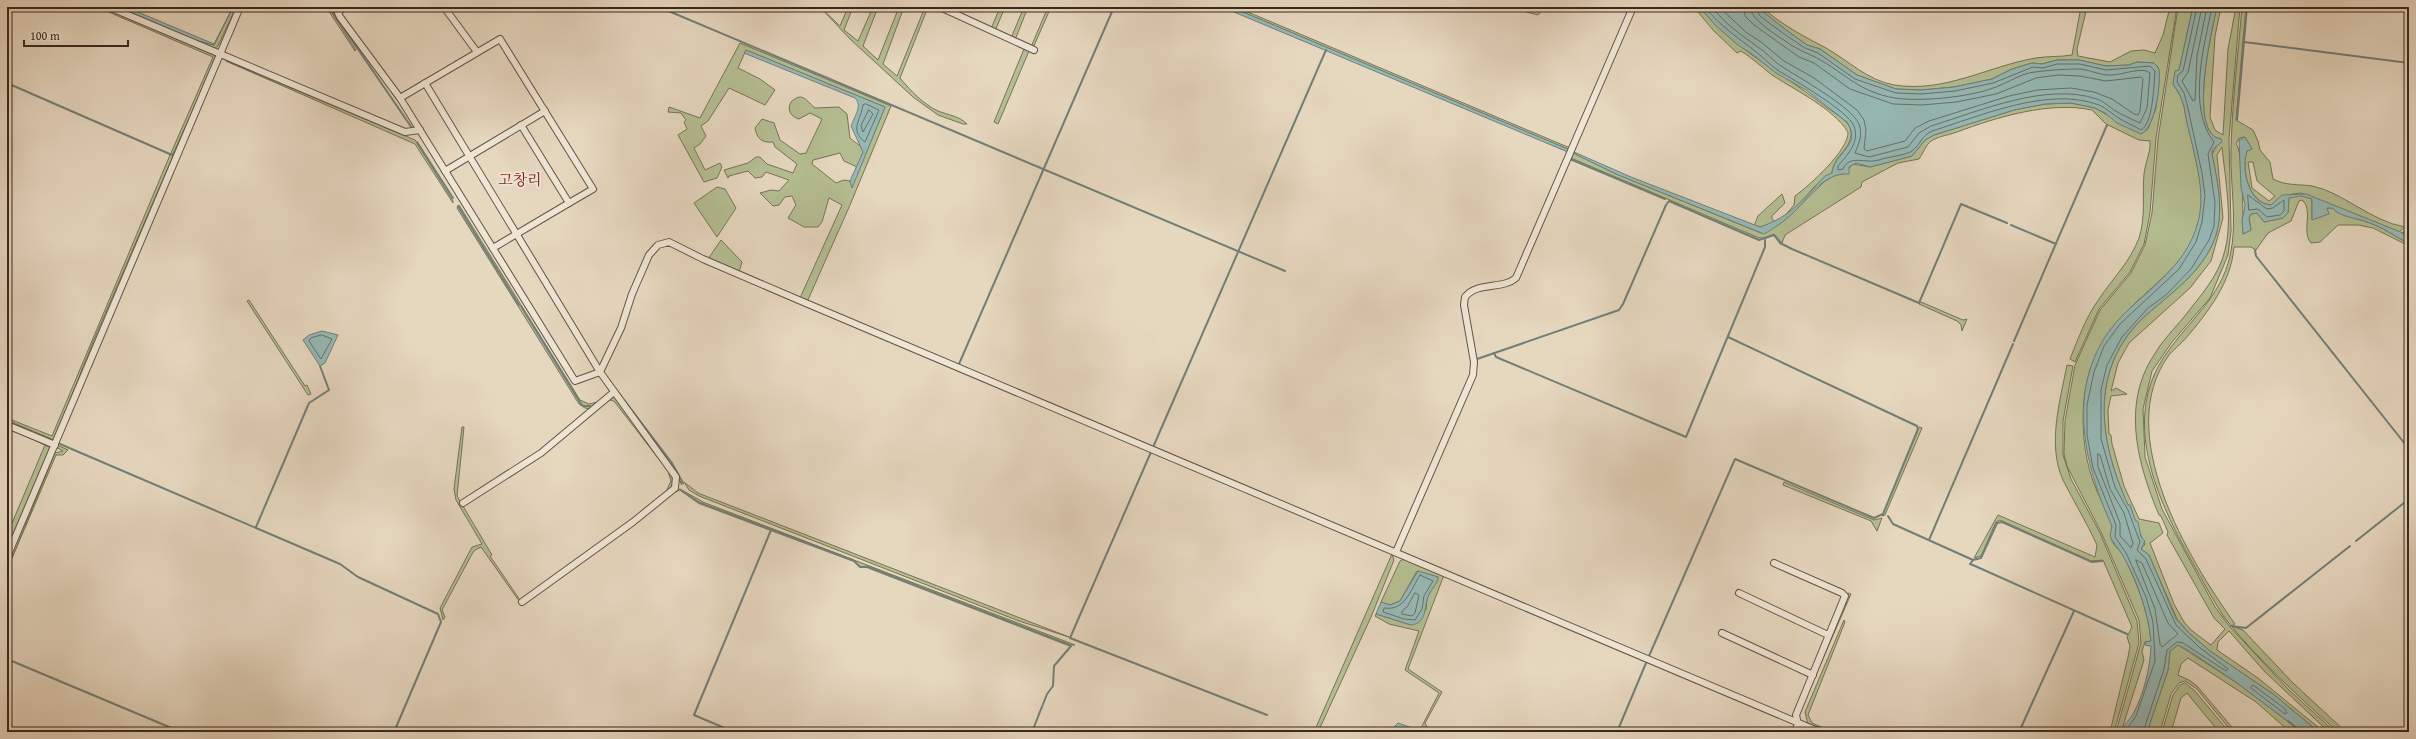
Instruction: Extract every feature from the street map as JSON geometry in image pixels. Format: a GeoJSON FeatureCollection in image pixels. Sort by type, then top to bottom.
{"type":"FeatureCollection","features":[{"type":"Feature","properties":{"kind":"street"},"geometry":{"type":"LineString","coordinates":[[109,7],[405,132],[420,130]]}},
{"type":"Feature","properties":{"kind":"street"},"geometry":{"type":"LineString","coordinates":[[7,557],[240,7]]}},
{"type":"Feature","properties":{"kind":"street"},"geometry":{"type":"LineString","coordinates":[[344,7],[338,13],[340,17],[400,98],[575,381],[600,372],[620,328],[632,294],[649,255],[658,245],[669,242],[703,259],[801,301],[1396,552],[1798,724],[1820,732]]}},
{"type":"Feature","properties":{"kind":"street"},"geometry":{"type":"LineString","coordinates":[[444,7],[477,52]]}},
{"type":"Feature","properties":{"kind":"street"},"geometry":{"type":"LineString","coordinates":[[940,7],[1034,50]]}},
{"type":"Feature","properties":{"kind":"street"},"geometry":{"type":"LineString","coordinates":[[1396,552],[1473,375],[1474,362],[1464,305],[1465,297],[1474,290],[1508,283],[1516,278],[1633,7]]}},
{"type":"Feature","properties":{"kind":"street"},"geometry":{"type":"LineString","coordinates":[[400,98],[500,39],[545,110],[593,189],[493,248]]}},
{"type":"Feature","properties":{"kind":"street"},"geometry":{"type":"LineString","coordinates":[[425,82],[600,372],[672,469],[676,477],[675,488],[633,522],[522,602]]}},
{"type":"Feature","properties":{"kind":"street"},"geometry":{"type":"LineString","coordinates":[[445,171],[545,110]]}},
{"type":"Feature","properties":{"kind":"street"},"geometry":{"type":"LineString","coordinates":[[521,125],[569,203]]}},
{"type":"Feature","properties":{"kind":"street"},"geometry":{"type":"LineString","coordinates":[[463,503],[541,453],[614,392]]}},
{"type":"Feature","properties":{"kind":"street"},"geometry":{"type":"LineString","coordinates":[[7,425],[55,445]]}},
{"type":"Feature","properties":{"kind":"street"},"geometry":{"type":"LineString","coordinates":[[1774,563],[1842,593],[1845,596],[1796,715],[1798,724],[1795,732]]}},
{"type":"Feature","properties":{"kind":"street"},"geometry":{"type":"LineString","coordinates":[[1739,593],[1828,635]]}},
{"type":"Feature","properties":{"kind":"street"},"geometry":{"type":"LineString","coordinates":[[1722,633],[1813,675]]}},
{"type":"Feature","properties":{"kind":"green space"},"geometry":{"type":"Polygon","coordinates":[[[97,7],[104,7],[214,54],[216,59],[173,154],[171,153],[213,57],[97,7]]]}},
{"type":"Feature","properties":{"kind":"green space"},"geometry":{"type":"Polygon","coordinates":[[[113,7],[131,12],[195,40],[214,45],[233,7],[236,7],[218,46],[214,49],[113,7]]]}},
{"type":"Feature","properties":{"kind":"green space"},"geometry":{"type":"Polygon","coordinates":[[[326,7],[328,7],[356,50],[355,51],[326,7]]]}},
{"type":"Feature","properties":{"kind":"green space"},"geometry":{"type":"Polygon","coordinates":[[[820,7],[840,26],[848,7],[853,7],[844,30],[858,41],[873,7],[878,7],[863,46],[878,60],[899,7],[904,7],[883,64],[897,76],[925,7],[928,7],[900,78],[912,92],[927,105],[938,111],[960,119],[967,124],[938,115],[913,97],[850,39],[820,7]]]}},
{"type":"Feature","properties":{"kind":"green space"},"geometry":{"type":"Polygon","coordinates":[[[1000,7],[1005,7],[995,31],[991,29],[1000,7]]]}},
{"type":"Feature","properties":{"kind":"green space"},"geometry":{"type":"Polygon","coordinates":[[[1024,7],[1028,7],[1015,40],[1011,38],[1024,7]]]}},
{"type":"Feature","properties":{"kind":"green space"},"geometry":{"type":"Polygon","coordinates":[[[1048,7],[1051,7],[1033,48],[1031,47],[1048,7]]]}},
{"type":"Feature","properties":{"kind":"green space"},"geometry":{"type":"Polygon","coordinates":[[[1231,7],[1236,7],[1570,148],[1570,150],[1231,7]]]}},
{"type":"Feature","properties":{"kind":"green space"},"geometry":{"type":"Polygon","coordinates":[[[1507,7],[1520,7],[1538,12],[1541,7],[1545,7],[1538,15],[1507,7]]]}},
{"type":"Feature","properties":{"kind":"green space"},"geometry":{"type":"Polygon","coordinates":[[[1694,7],[1700,7],[1713,22],[1742,47],[1837,114],[1850,127],[1850,140],[1833,166],[1832,173],[1819,182],[1791,212],[1784,217],[1794,205],[1795,196],[1819,176],[1836,157],[1847,139],[1848,132],[1842,124],[1824,108],[1772,75],[1741,51],[1737,53],[1713,30],[1694,7]]]}},
{"type":"Feature","properties":{"kind":"green space"},"geometry":{"type":"Polygon","coordinates":[[[1757,7],[1762,7],[1785,25],[1826,48],[1867,75],[1884,83],[1913,86],[1949,82],[2036,58],[2072,55],[2081,7],[2087,7],[2077,49],[2078,56],[2110,62],[2131,51],[2144,50],[2155,53],[2163,35],[2170,7],[2177,7],[2156,138],[2150,213],[2144,244],[2130,272],[2099,309],[2075,362],[2070,359],[2086,321],[2094,306],[2131,255],[2139,238],[2143,214],[2143,182],[2150,145],[2150,141],[2139,140],[2106,124],[2092,110],[2059,108],[2024,112],[1989,121],[1937,138],[1929,143],[1919,159],[1898,163],[1862,182],[1861,187],[1785,235],[1782,243],[1774,234],[1765,238],[1759,238],[1571,158],[1573,153],[1616,174],[1761,233],[1787,218],[1824,182],[1835,175],[1844,174],[1853,164],[1870,167],[1912,156],[1925,140],[1934,135],[2014,110],[2045,104],[2071,103],[2095,108],[2141,134],[2148,129],[2156,108],[2159,74],[2158,67],[2154,63],[2137,62],[2129,65],[2106,66],[2079,60],[2057,60],[2042,64],[2032,63],[2012,69],[1992,79],[1954,87],[1921,90],[1896,89],[1857,75],[1820,49],[1807,45],[1757,7]]]}},
{"type":"Feature","properties":{"kind":"green space"},"geometry":{"type":"Polygon","coordinates":[[[2178,7],[2193,7],[2179,70],[2173,84],[2180,95],[2184,106],[2201,186],[2201,210],[2197,229],[2190,245],[2180,259],[2169,272],[2118,321],[2101,345],[2089,372],[2085,391],[2083,413],[2085,448],[2095,487],[2112,526],[2112,541],[2123,555],[2133,576],[2145,608],[2150,630],[2151,641],[2145,642],[2142,651],[2144,660],[2121,732],[2116,732],[2141,643],[2139,620],[2101,532],[2067,466],[2064,454],[2065,421],[2075,365],[2100,310],[2131,273],[2145,245],[2152,213],[2158,139],[2178,7]]]}},
{"type":"Feature","properties":{"kind":"green space"},"geometry":{"type":"Polygon","coordinates":[[[2217,7],[2221,7],[2215,36],[2210,117],[2215,130],[2223,135],[2228,49],[2236,7],[2240,7],[2229,139],[2231,231],[2228,255],[2210,298],[2172,342],[2152,371],[2143,409],[2145,457],[2162,509],[2215,607],[2230,627],[2289,690],[2335,732],[2329,732],[2265,672],[2229,631],[2218,642],[2217,650],[2258,678],[2324,732],[2319,732],[2273,694],[2210,651],[2189,633],[2177,619],[2149,555],[2141,549],[2145,544],[2139,532],[2138,522],[2135,520],[2130,505],[2128,505],[2118,479],[2110,453],[2105,427],[2104,402],[2108,377],[2117,353],[2131,331],[2152,310],[2190,277],[2205,258],[2216,235],[2220,205],[2218,184],[2212,154],[2221,139],[2211,133],[2205,119],[2203,101],[2207,57],[2217,7]],[[2222,147],[2217,155],[2223,218],[2211,261],[2190,288],[2129,343],[2118,363],[2111,391],[2116,388],[2127,394],[2111,396],[2108,410],[2109,434],[2111,435],[2112,444],[2124,486],[2139,519],[2159,523],[2163,533],[2150,543],[2174,604],[2184,622],[2191,630],[2211,645],[2225,629],[2214,618],[2167,535],[2168,532],[2151,496],[2139,456],[2136,435],[2136,414],[2138,394],[2144,374],[2154,355],[2164,340],[2184,317],[2214,277],[2225,250],[2228,225],[2228,198],[2222,147]]]}},
{"type":"Feature","properties":{"kind":"green space"},"geometry":{"type":"Polygon","coordinates":[[[2242,7],[2246,7],[2236,120],[2253,130],[2260,150],[2270,162],[2273,179],[2288,184],[2312,186],[2323,189],[2380,219],[2405,227],[2399,232],[2301,193],[2285,196],[2271,205],[2263,203],[2252,192],[2248,184],[2245,158],[2247,151],[2252,149],[2245,137],[2239,138],[2236,144],[2240,158],[2243,201],[2243,234],[2251,230],[2249,218],[2251,214],[2257,213],[2264,222],[2283,218],[2288,213],[2289,197],[2301,195],[2312,199],[2312,219],[2328,214],[2327,208],[2333,208],[2344,215],[2363,220],[2383,229],[2409,244],[2409,246],[2373,228],[2358,225],[2338,225],[2320,242],[2311,243],[2307,233],[2307,209],[2302,200],[2299,201],[2291,221],[2268,233],[2256,250],[2251,247],[2234,247],[2228,273],[2217,296],[2194,328],[2169,355],[2154,386],[2149,421],[2152,457],[2163,494],[2178,530],[2216,597],[2235,624],[2232,626],[2243,630],[2293,683],[2346,732],[2338,732],[2293,691],[2250,648],[2224,617],[2191,560],[2166,511],[2148,458],[2145,432],[2146,405],[2152,379],[2166,354],[2212,297],[2226,271],[2230,256],[2234,217],[2231,164],[2232,133],[2242,7]],[[2248,162],[2252,188],[2269,201],[2275,196],[2257,181],[2253,162],[2248,162]]]}},
{"type":"Feature","properties":{"kind":"green space"},"geometry":{"type":"Polygon","coordinates":[[[740,43],[891,106],[850,205],[807,302],[800,298],[842,205],[829,198],[822,222],[818,227],[804,227],[788,218],[796,205],[792,196],[785,197],[779,205],[773,206],[760,193],[771,190],[779,191],[789,180],[766,172],[762,177],[755,178],[748,171],[729,176],[728,178],[724,170],[748,163],[756,157],[760,157],[767,164],[793,173],[797,164],[775,147],[773,142],[761,140],[757,135],[755,128],[762,119],[774,123],[780,140],[800,154],[806,153],[822,119],[810,113],[799,119],[791,114],[789,108],[791,102],[801,97],[807,100],[815,108],[839,107],[847,114],[850,138],[862,147],[864,152],[857,167],[844,161],[840,153],[813,160],[812,164],[836,183],[844,180],[850,181],[852,187],[885,107],[746,50],[738,68],[760,79],[775,90],[765,105],[729,88],[708,121],[701,126],[706,136],[700,144],[694,148],[705,170],[720,163],[722,167],[717,178],[704,182],[678,135],[687,129],[684,122],[686,120],[681,113],[668,112],[669,107],[700,118],[740,43]]]}},
{"type":"Feature","properties":{"kind":"green space"},"geometry":{"type":"Polygon","coordinates":[[[1024,49],[1029,51],[998,124],[994,122],[1024,49]]]}},
{"type":"Feature","properties":{"kind":"green space"},"geometry":{"type":"Polygon","coordinates":[[[226,61],[415,140],[453,203],[415,144],[226,61]]]}},
{"type":"Feature","properties":{"kind":"green space"},"geometry":{"type":"Polygon","coordinates":[[[170,155],[173,156],[93,342],[54,440],[7,420],[7,418],[52,436],[170,155]]]}},
{"type":"Feature","properties":{"kind":"green space"},"geometry":{"type":"Polygon","coordinates":[[[717,187],[725,189],[736,208],[717,237],[694,203],[717,187]]]}},
{"type":"Feature","properties":{"kind":"green space"},"geometry":{"type":"Polygon","coordinates":[[[1782,194],[1785,203],[1772,216],[1772,219],[1776,222],[1760,227],[1754,226],[1758,216],[1782,194]]]}},
{"type":"Feature","properties":{"kind":"green space"},"geometry":{"type":"Polygon","coordinates":[[[459,205],[580,400],[589,404],[602,401],[591,409],[585,408],[579,404],[457,208],[459,205]]]}},
{"type":"Feature","properties":{"kind":"green space"},"geometry":{"type":"Polygon","coordinates":[[[721,240],[742,262],[739,272],[708,259],[721,240]]]}},
{"type":"Feature","properties":{"kind":"green space"},"geometry":{"type":"Polygon","coordinates":[[[249,300],[305,386],[307,385],[311,394],[308,395],[247,301],[249,300]]]}},
{"type":"Feature","properties":{"kind":"green space"},"geometry":{"type":"Polygon","coordinates":[[[1921,302],[1963,320],[1967,319],[1962,331],[1961,325],[1957,321],[1919,304],[1921,302]]]}},
{"type":"Feature","properties":{"kind":"green space"},"geometry":{"type":"Polygon","coordinates":[[[2067,365],[2073,366],[2063,421],[2063,455],[2071,479],[2100,533],[2137,621],[2139,643],[2114,732],[2110,732],[2130,646],[2127,637],[2132,627],[2103,560],[2091,561],[2000,520],[1996,522],[1981,556],[1974,558],[1998,515],[2095,557],[2097,545],[2063,480],[2058,466],[2055,438],[2056,423],[2067,365]]]}},
{"type":"Feature","properties":{"kind":"green space"},"geometry":{"type":"Polygon","coordinates":[[[616,392],[671,462],[682,485],[662,453],[616,392]]]}},
{"type":"Feature","properties":{"kind":"green space"},"geometry":{"type":"Polygon","coordinates":[[[615,396],[673,475],[672,486],[665,494],[671,481],[668,471],[614,401],[610,400],[615,396]]]}},
{"type":"Feature","properties":{"kind":"green space"},"geometry":{"type":"Polygon","coordinates":[[[462,427],[464,427],[457,496],[492,555],[490,556],[520,600],[519,601],[481,547],[475,550],[472,554],[442,610],[445,617],[443,620],[440,608],[472,547],[482,544],[456,500],[454,489],[462,427]]]}},
{"type":"Feature","properties":{"kind":"green space"},"geometry":{"type":"Polygon","coordinates":[[[1919,427],[1922,428],[1885,515],[1882,516],[1919,427]]]}},
{"type":"Feature","properties":{"kind":"green space"},"geometry":{"type":"Polygon","coordinates":[[[45,445],[51,448],[7,550],[7,535],[45,445]]]}},
{"type":"Feature","properties":{"kind":"green space"},"geometry":{"type":"Polygon","coordinates":[[[57,445],[68,450],[63,455],[56,455],[7,570],[55,453],[63,451],[56,447],[57,445]]]}},
{"type":"Feature","properties":{"kind":"green space"},"geometry":{"type":"Polygon","coordinates":[[[684,482],[698,493],[1069,637],[1019,621],[699,496],[689,490],[684,482]]]}},
{"type":"Feature","properties":{"kind":"green space"},"geometry":{"type":"Polygon","coordinates":[[[1784,482],[1874,520],[1882,518],[1877,531],[1871,521],[1783,485],[1784,482]]]}},
{"type":"Feature","properties":{"kind":"green space"},"geometry":{"type":"Polygon","coordinates":[[[680,489],[703,502],[850,558],[699,502],[680,490],[673,493],[554,581],[552,585],[551,582],[674,491],[680,489]]]}},
{"type":"Feature","properties":{"kind":"green space"},"geometry":{"type":"Polygon","coordinates":[[[1392,554],[1394,560],[1371,617],[1318,732],[1314,732],[1392,554]]]}},
{"type":"Feature","properties":{"kind":"green space"},"geometry":{"type":"Polygon","coordinates":[[[1404,559],[1444,575],[1408,669],[1442,692],[1425,723],[1430,732],[1424,732],[1421,728],[1439,693],[1405,670],[1419,631],[1389,624],[1375,616],[1376,614],[1411,625],[1426,610],[1427,598],[1438,577],[1417,571],[1400,601],[1390,605],[1381,602],[1400,561],[1404,559]]]}},
{"type":"Feature","properties":{"kind":"green space"},"geometry":{"type":"Polygon","coordinates":[[[854,560],[1075,645],[1071,645],[867,566],[860,567],[854,560]]]}},
{"type":"Feature","properties":{"kind":"green space"},"geometry":{"type":"Polygon","coordinates":[[[1848,593],[1851,594],[1799,714],[1798,713],[1848,593]]]}},
{"type":"Feature","properties":{"kind":"green space"},"geometry":{"type":"Polygon","coordinates":[[[1844,620],[1845,622],[1808,715],[1812,723],[1833,732],[1826,732],[1808,725],[1805,712],[1844,620]]]}},
{"type":"Feature","properties":{"kind":"green space"},"geometry":{"type":"Polygon","coordinates":[[[2178,645],[2237,683],[2302,732],[2290,732],[2256,702],[2188,658],[2181,664],[2178,675],[2197,686],[2236,732],[2232,732],[2197,689],[2185,681],[2179,683],[2171,694],[2160,732],[2147,732],[2168,670],[2170,651],[2178,645]]]}},
{"type":"Feature","properties":{"kind":"green space"},"geometry":{"type":"Polygon","coordinates":[[[2185,683],[2195,691],[2229,732],[2219,732],[2187,693],[2181,698],[2171,732],[2162,732],[2173,695],[2180,685],[2185,683]]]}},
{"type":"Feature","properties":{"kind":"water"},"geometry":{"type":"Polygon","coordinates":[[[118,7],[133,10],[214,44],[233,7],[214,45],[195,40],[118,7]]]}},
{"type":"Feature","properties":{"kind":"water"},"geometry":{"type":"Polygon","coordinates":[[[1222,7],[1231,7],[1570,150],[1568,152],[1563,150],[1222,7]]]}},
{"type":"Feature","properties":{"kind":"water"},"geometry":{"type":"Polygon","coordinates":[[[1700,7],[1757,7],[1807,45],[1820,49],[1857,75],[1896,89],[1921,90],[1954,87],[1992,79],[2012,69],[2032,63],[2042,64],[2057,60],[2079,60],[2106,66],[2129,65],[2137,62],[2154,63],[2159,69],[2159,85],[2156,105],[2150,124],[2141,134],[2117,123],[2105,113],[2095,108],[2071,103],[2045,104],[2014,110],[1934,135],[1925,140],[1912,156],[1870,167],[1856,163],[1849,167],[1849,174],[1840,174],[1825,181],[1790,215],[1764,234],[1616,174],[1573,153],[1574,152],[1631,177],[1760,227],[1771,223],[1789,212],[1803,200],[1825,176],[1832,173],[1837,160],[1850,143],[1852,137],[1851,130],[1847,122],[1806,90],[1776,73],[1738,45],[1715,25],[1700,7]]]}},
{"type":"Feature","properties":{"kind":"water"},"geometry":{"type":"Polygon","coordinates":[[[2193,7],[2217,7],[2207,57],[2203,101],[2205,120],[2211,133],[2221,139],[2222,142],[2213,149],[2212,154],[2220,205],[2216,235],[2205,258],[2190,277],[2152,310],[2131,331],[2117,353],[2108,377],[2104,402],[2105,427],[2110,453],[2118,479],[2128,505],[2130,505],[2135,520],[2138,522],[2141,537],[2145,541],[2141,549],[2149,555],[2176,619],[2189,633],[2210,651],[2273,694],[2319,732],[2302,732],[2237,683],[2188,650],[2178,645],[2170,651],[2168,670],[2147,732],[2121,732],[2137,706],[2148,672],[2151,646],[2145,645],[2145,642],[2151,641],[2150,630],[2137,585],[2122,554],[2110,536],[2112,526],[2092,471],[2086,442],[2084,414],[2086,386],[2094,359],[2108,333],[2128,310],[2160,281],[2179,260],[2193,236],[2198,222],[2201,194],[2197,164],[2184,106],[2180,95],[2173,84],[2175,71],[2179,70],[2193,7]]]}},
{"type":"Feature","properties":{"kind":"water"},"geometry":{"type":"Polygon","coordinates":[[[746,50],[885,107],[852,188],[850,181],[863,152],[851,126],[858,108],[855,98],[744,53],[746,50]]]}},
{"type":"Feature","properties":{"kind":"water"},"geometry":{"type":"Polygon","coordinates":[[[2245,137],[2252,149],[2247,151],[2245,158],[2248,184],[2257,199],[2263,203],[2271,205],[2282,195],[2306,194],[2403,233],[2409,239],[2409,244],[2378,226],[2344,215],[2332,208],[2327,208],[2329,214],[2312,220],[2312,199],[2301,196],[2289,198],[2288,213],[2283,218],[2264,222],[2257,213],[2251,214],[2249,218],[2251,230],[2243,234],[2242,221],[2245,205],[2241,188],[2239,140],[2245,137]]]}},
{"type":"Feature","properties":{"kind":"water"},"geometry":{"type":"Polygon","coordinates":[[[322,331],[338,335],[325,363],[320,366],[303,340],[309,335],[322,331]]]}},
{"type":"Feature","properties":{"kind":"water"},"geometry":{"type":"Polygon","coordinates":[[[1418,571],[1438,577],[1438,580],[1429,595],[1424,614],[1420,621],[1411,625],[1376,614],[1381,602],[1390,605],[1400,601],[1418,571]]]}},
{"type":"Feature","properties":{"kind":"water"},"geometry":{"type":"Polygon","coordinates":[[[1398,723],[1424,732],[1389,732],[1398,723]]]}},
{"type":"Feature","properties":{"kind":"waterway"},"geometry":{"type":"LineString","coordinates":[[329,7],[412,128]]}},
{"type":"Feature","properties":{"kind":"waterway"},"geometry":{"type":"LineString","coordinates":[[659,7],[1285,271]]}},
{"type":"Feature","properties":{"kind":"waterway"},"geometry":{"type":"LineString","coordinates":[[959,364],[1114,7]]}},
{"type":"Feature","properties":{"kind":"waterway"},"geometry":{"type":"LineString","coordinates":[[2237,120],[2247,7]]}},
{"type":"Feature","properties":{"kind":"waterway"},"geometry":{"type":"LineString","coordinates":[[2244,42],[2409,63]]}},
{"type":"Feature","properties":{"kind":"waterway"},"geometry":{"type":"LineString","coordinates":[[1154,445],[1326,50]]}},
{"type":"Feature","properties":{"kind":"waterway"},"geometry":{"type":"LineString","coordinates":[[7,83],[172,155]]}},
{"type":"Feature","properties":{"kind":"waterway"},"geometry":{"type":"LineString","coordinates":[[2014,341],[2107,125]]}},
{"type":"Feature","properties":{"kind":"waterway"},"geometry":{"type":"LineString","coordinates":[[417,142],[453,198]]}},
{"type":"Feature","properties":{"kind":"waterway"},"geometry":{"type":"LineString","coordinates":[[1570,159],[1665,199]]}},
{"type":"Feature","properties":{"kind":"waterway"},"geometry":{"type":"LineString","coordinates":[[1477,359],[1619,310],[1669,201],[1759,240],[1774,235],[1780,243],[1792,249],[1919,303],[1961,204],[2007,223]]}},
{"type":"Feature","properties":{"kind":"waterway"},"geometry":{"type":"LineString","coordinates":[[458,206],[519,305]]}},
{"type":"Feature","properties":{"kind":"waterway"},"geometry":{"type":"LineString","coordinates":[[2011,225],[2056,244]]}},
{"type":"Feature","properties":{"kind":"waterway"},"geometry":{"type":"LineString","coordinates":[[2403,233],[2409,227]]}},
{"type":"Feature","properties":{"kind":"waterway"},"geometry":{"type":"LineString","coordinates":[[1494,353],[1496,357],[1686,437],[1765,247],[1765,240]]}},
{"type":"Feature","properties":{"kind":"waterway"},"geometry":{"type":"LineString","coordinates":[[2255,250],[2256,256],[2409,449]]}},
{"type":"Feature","properties":{"kind":"waterway"},"geometry":{"type":"LineString","coordinates":[[521,306],[580,402],[583,406],[590,406]]}},
{"type":"Feature","properties":{"kind":"waterway"},"geometry":{"type":"LineString","coordinates":[[1649,656],[1735,459],[1874,518],[1883,514],[1918,429],[1917,426],[1728,337]]}},
{"type":"Feature","properties":{"kind":"waterway"},"geometry":{"type":"LineString","coordinates":[[1929,540],[2013,344]]}},
{"type":"Feature","properties":{"kind":"waterway"},"geometry":{"type":"LineString","coordinates":[[256,527],[309,403],[329,390],[320,366]]}},
{"type":"Feature","properties":{"kind":"waterway"},"geometry":{"type":"LineString","coordinates":[[618,392],[672,463],[683,483]]}},
{"type":"Feature","properties":{"kind":"waterway"},"geometry":{"type":"LineString","coordinates":[[7,422],[53,441]]}},
{"type":"Feature","properties":{"kind":"waterway"},"geometry":{"type":"LineString","coordinates":[[60,444],[340,564],[358,577],[438,614],[441,622],[394,732]]}},
{"type":"Feature","properties":{"kind":"waterway"},"geometry":{"type":"LineString","coordinates":[[1151,452],[1070,638],[1267,715]]}},
{"type":"Feature","properties":{"kind":"waterway"},"geometry":{"type":"LineString","coordinates":[[682,491],[699,503],[854,561],[860,567],[867,567],[1071,646],[1054,666],[1053,686],[1047,694],[1032,732]]}},
{"type":"Feature","properties":{"kind":"waterway"},"geometry":{"type":"LineString","coordinates":[[2356,541],[2409,499]]}},
{"type":"Feature","properties":{"kind":"waterway"},"geometry":{"type":"LineString","coordinates":[[1888,516],[1893,524],[1973,560],[1981,558],[1997,523],[2002,522],[2092,562],[2102,561]]}},
{"type":"Feature","properties":{"kind":"waterway"},"geometry":{"type":"LineString","coordinates":[[734,732],[694,715],[771,530]]}},
{"type":"Feature","properties":{"kind":"waterway"},"geometry":{"type":"LineString","coordinates":[[2231,626],[2246,628],[2350,546]]}},
{"type":"Feature","properties":{"kind":"waterway"},"geometry":{"type":"LineString","coordinates":[[1973,560],[1970,564],[2127,634]]}},
{"type":"Feature","properties":{"kind":"waterway"},"geometry":{"type":"LineString","coordinates":[[2019,732],[2074,611]]}},
{"type":"Feature","properties":{"kind":"waterway"},"geometry":{"type":"LineString","coordinates":[[7,659],[181,732]]}},
{"type":"Feature","properties":{"kind":"waterway"},"geometry":{"type":"LineString","coordinates":[[1617,732],[1646,663]]}},
{"type":"Feature","properties":{"kind":"waterway"},"geometry":{"type":"LineString","coordinates":[[2288,721],[2301,732]]}},
{"type":"Feature","properties":{"kind":"district","name":"고창리"},"geometry":{"type":"Point","coordinates":[520,179]}}]}
